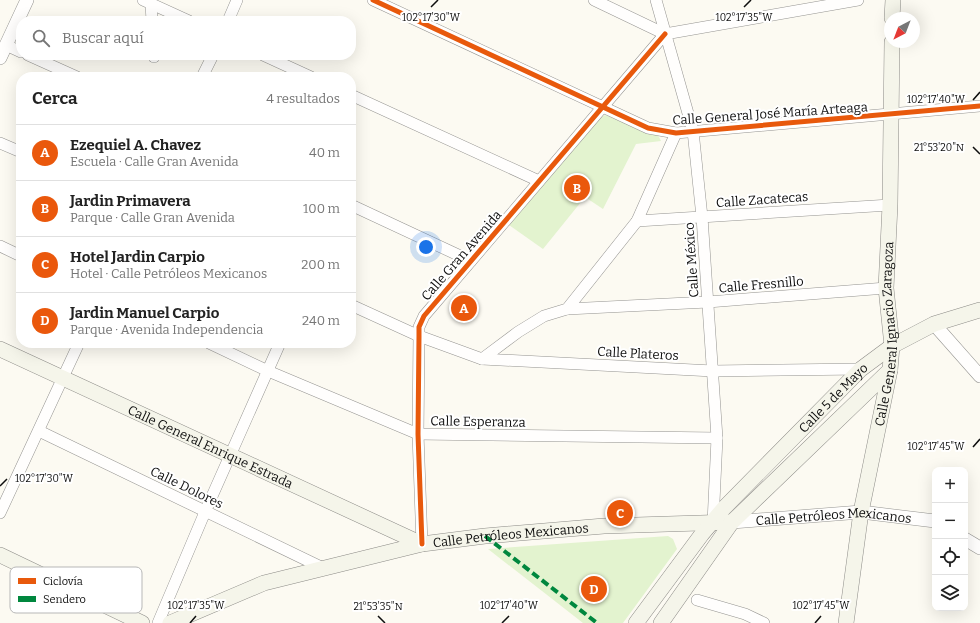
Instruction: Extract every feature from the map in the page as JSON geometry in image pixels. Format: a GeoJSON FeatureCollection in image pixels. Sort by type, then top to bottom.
{"type":"FeatureCollection","features":[{"type":"Feature","properties":{"kind":"main road"},"geometry":{"type":"LineString","coordinates":[[892,12],[893,0]]}},
{"type":"Feature","properties":{"kind":"main road","name":"Calle General Ignacio Zaragoza"},"geometry":{"type":"LineString","coordinates":[[846,623],[861,512],[890,370],[892,346],[886,288],[890,205],[892,48]]}},
{"type":"Feature","properties":{"kind":"main road","name":"Calle 5 de Mayo"},"geometry":{"type":"LineString","coordinates":[[636,623],[702,534],[724,508],[861,369],[892,346],[934,324],[980,310]]}},
{"type":"Feature","properties":{"kind":"main road","name":"Calle General Enrique Estrada"},"geometry":{"type":"LineString","coordinates":[[0,349],[422,544]]}},
{"type":"Feature","properties":{"kind":"main road","name":"Calle 5 de Mayo"},"geometry":{"type":"LineString","coordinates":[[661,623],[732,522],[890,370]]}},
{"type":"Feature","properties":{"kind":"main road","name":"Calle Petróleos Mexicanos"},"geometry":{"type":"LineString","coordinates":[[170,623],[264,583],[422,544],[485,536],[604,526],[732,522]]}},
{"type":"Feature","properties":{"kind":"main road"},"geometry":{"type":"LineString","coordinates":[[0,556],[23,567]]}},
{"type":"Feature","properties":{"kind":"main road"},"geometry":{"type":"LineString","coordinates":[[121,613],[142,623]]}},
{"type":"Feature","properties":{"kind":"street"},"geometry":{"type":"LineString","coordinates":[[20,16],[27,0]]}},
{"type":"Feature","properties":{"kind":"street"},"geometry":{"type":"LineString","coordinates":[[230,16],[237,0]]}},
{"type":"Feature","properties":{"kind":"street","name":"Calle General José María Arteaga"},"geometry":{"type":"LineString","coordinates":[[373,0],[602,108],[648,128],[676,133],[980,106]]}},
{"type":"Feature","properties":{"kind":"street"},"geometry":{"type":"LineString","coordinates":[[594,0],[664,34],[858,0]]}},
{"type":"Feature","properties":{"kind":"street","name":"Calle México"},"geometry":{"type":"LineString","coordinates":[[656,0],[664,34],[693,131],[702,217],[717,438],[712,523]]}},
{"type":"Feature","properties":{"kind":"street"},"geometry":{"type":"LineString","coordinates":[[147,2],[151,16]]}},
{"type":"Feature","properties":{"kind":"street"},"geometry":{"type":"LineString","coordinates":[[147,2],[178,16]]}},
{"type":"Feature","properties":{"kind":"street"},"geometry":{"type":"LineString","coordinates":[[0,58],[16,24]]}},
{"type":"Feature","properties":{"kind":"street","name":"Calle Gran Avenida"},"geometry":{"type":"LineString","coordinates":[[422,544],[418,434],[419,327],[424,316],[664,34]]}},
{"type":"Feature","properties":{"kind":"street"},"geometry":{"type":"LineString","coordinates":[[6,45],[16,50]]}},
{"type":"Feature","properties":{"kind":"street"},"geometry":{"type":"LineString","coordinates":[[39,60],[66,72]]}},
{"type":"Feature","properties":{"kind":"street"},"geometry":{"type":"LineString","coordinates":[[204,72],[210,60]]}},
{"type":"Feature","properties":{"kind":"street"},"geometry":{"type":"LineString","coordinates":[[274,60],[301,72]]}},
{"type":"Feature","properties":{"kind":"street"},"geometry":{"type":"LineString","coordinates":[[356,97],[539,181]]}},
{"type":"Feature","properties":{"kind":"street"},"geometry":{"type":"LineString","coordinates":[[567,309],[637,221],[676,133]]}},
{"type":"Feature","properties":{"kind":"street"},"geometry":{"type":"LineString","coordinates":[[0,143],[16,150]]}},
{"type":"Feature","properties":{"kind":"street","name":"Calle Zacatecas"},"geometry":{"type":"LineString","coordinates":[[637,221],[890,205]]}},
{"type":"Feature","properties":{"kind":"street"},"geometry":{"type":"LineString","coordinates":[[356,207],[471,261]]}},
{"type":"Feature","properties":{"kind":"street"},"geometry":{"type":"LineString","coordinates":[[0,246],[16,254]]}},
{"type":"Feature","properties":{"kind":"street","name":"Calle Fresnillo"},"geometry":{"type":"LineString","coordinates":[[482,359],[518,332],[544,316],[567,309],[708,302],[886,288]]}},
{"type":"Feature","properties":{"kind":"street","name":"Calle Plateros"},"geometry":{"type":"LineString","coordinates":[[356,307],[419,336],[482,359],[713,370],[861,369]]}},
{"type":"Feature","properties":{"kind":"street"},"geometry":{"type":"LineString","coordinates":[[934,324],[980,376]]}},
{"type":"Feature","properties":{"kind":"street"},"geometry":{"type":"LineString","coordinates":[[0,513],[39,431],[76,348]]}},
{"type":"Feature","properties":{"kind":"street","name":"Calle Esperanza"},"geometry":{"type":"LineString","coordinates":[[220,348],[418,434],[717,438]]}},
{"type":"Feature","properties":{"kind":"street"},"geometry":{"type":"LineString","coordinates":[[158,623],[205,512],[278,348]]}},
{"type":"Feature","properties":{"kind":"street","name":"Calle Dolores"},"geometry":{"type":"LineString","coordinates":[[39,431],[323,568]]}},
{"type":"Feature","properties":{"kind":"street","name":"Calle Petróleos Mexicanos"},"geometry":{"type":"LineString","coordinates":[[732,522],[861,512],[932,522]]}},
{"type":"Feature","properties":{"kind":"street"},"geometry":{"type":"LineString","coordinates":[[968,541],[980,548]]}},
{"type":"Feature","properties":{"kind":"street"},"geometry":{"type":"LineString","coordinates":[[697,600],[745,614],[764,623]]}},
{"type":"Feature","properties":{"kind":"green space"},"geometry":{"type":"Polygon","coordinates":[[[605,115],[658,135],[661,141],[636,144],[603,209],[585,197],[543,249],[509,225],[599,119],[605,115]]]}},
{"type":"Feature","properties":{"kind":"green space"},"geometry":{"type":"Polygon","coordinates":[[[668,536],[673,539],[677,549],[623,623],[583,623],[488,549],[668,536]]]}},
{"type":"Feature","properties":{"kind":"marked path"},"geometry":{"type":"LineString","coordinates":[[485,536],[597,623]]}},
{"type":"Feature","properties":{"kind":"cycle path"},"geometry":{"type":"LineString","coordinates":[[373,0],[648,128],[676,133],[980,106]]}},
{"type":"Feature","properties":{"kind":"cycle path"},"geometry":{"type":"LineString","coordinates":[[422,544],[418,434],[419,327],[424,316],[665,34]]}},
{"type":"Feature","properties":{"kind":"place","name":"Jardin Primavera"},"geometry":{"type":"Point","coordinates":[577,188]}},
{"type":"Feature","properties":{"kind":"place","name":"Ezequiel A. Chavez"},"geometry":{"type":"Point","coordinates":[464,308]}},
{"type":"Feature","properties":{"kind":"place","name":"Hotel Jardin Carpio"},"geometry":{"type":"Point","coordinates":[620,513]}},
{"type":"Feature","properties":{"kind":"place","name":"Jardin Manuel Carpio"},"geometry":{"type":"Point","coordinates":[594,589]}}]}
